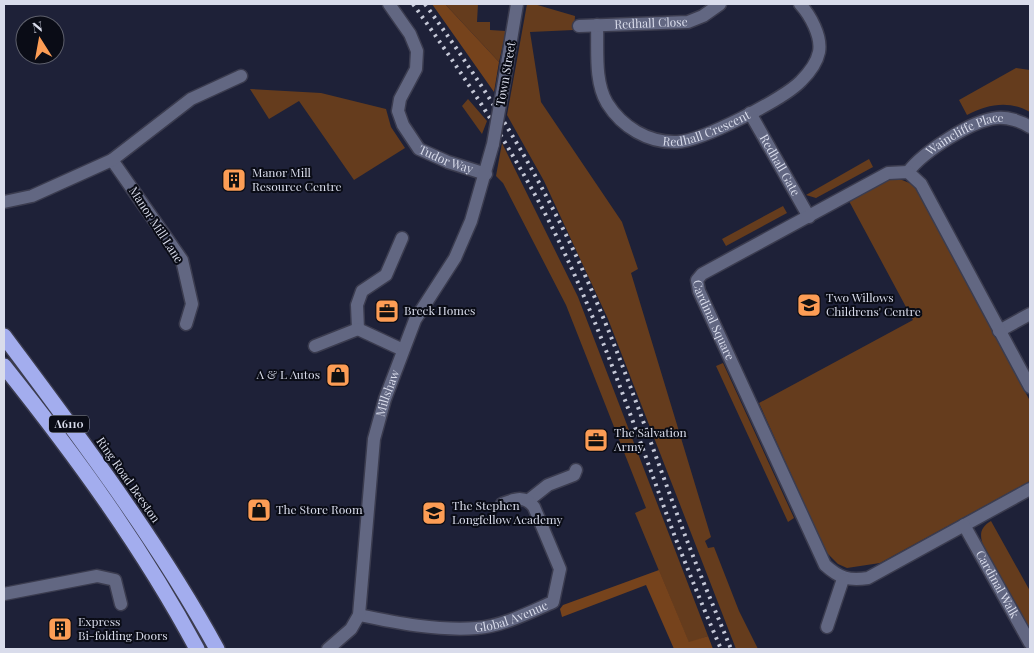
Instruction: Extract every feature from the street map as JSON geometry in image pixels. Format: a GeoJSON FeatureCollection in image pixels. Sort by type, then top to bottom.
{"type":"FeatureCollection","features":[{"type":"Feature","properties":{"kind":"highway","name":"Ring Road Beeston"},"geometry":{"type":"LineString","coordinates":[[4,336],[134,514],[192,604],[217,649]]}},
{"type":"Feature","properties":{"kind":"highway","name":"A6110"},"geometry":{"type":"LineString","coordinates":[[4,366],[46,419],[124,529],[167,596],[196,649]]}},
{"type":"Feature","properties":{"kind":"street","name":"Tudor Way"},"geometry":{"type":"LineString","coordinates":[[389,4],[410,34],[416,51],[416,69],[400,99],[398,111],[403,125],[419,149],[448,162],[486,174]]}},
{"type":"Feature","properties":{"kind":"street","name":"Town Street"},"geometry":{"type":"LineString","coordinates":[[493,144],[517,4]]}},
{"type":"Feature","properties":{"kind":"street","name":"Redhall Close"},"geometry":{"type":"LineString","coordinates":[[579,26],[688,22],[704,16],[720,4]]}},
{"type":"Feature","properties":{"kind":"street","name":"Redhall Crescent"},"geometry":{"type":"LineString","coordinates":[[597,25],[601,85],[606,101],[627,126],[658,140],[676,142],[693,140],[750,113],[800,82],[817,58],[820,50],[813,22],[800,4]]}},
{"type":"Feature","properties":{"kind":"street"},"geometry":{"type":"LineString","coordinates":[[4,202],[32,196],[112,160],[190,99],[241,76]]}},
{"type":"Feature","properties":{"kind":"street","name":"Redhall Gate"},"geometry":{"type":"LineString","coordinates":[[750,113],[808,217]]}},
{"type":"Feature","properties":{"kind":"street","name":"Waincliffe Place"},"geometry":{"type":"LineString","coordinates":[[908,172],[929,150],[981,122],[996,118],[1012,119],[1030,127]]}},
{"type":"Feature","properties":{"kind":"street","name":"Millshaw"},"geometry":{"type":"LineString","coordinates":[[359,615],[374,439],[385,399],[415,320],[455,258],[471,221],[486,174],[493,144]]}},
{"type":"Feature","properties":{"kind":"street","name":"Manor Mill Lane"},"geometry":{"type":"LineString","coordinates":[[112,160],[182,260],[192,304],[186,324]]}},
{"type":"Feature","properties":{"kind":"street"},"geometry":{"type":"LineString","coordinates":[[908,172],[921,184],[1030,387]]}},
{"type":"Feature","properties":{"kind":"street","name":"Cardinal Square"},"geometry":{"type":"LineString","coordinates":[[843,579],[825,565],[697,284],[702,274],[888,173],[908,172]]}},
{"type":"Feature","properties":{"kind":"street"},"geometry":{"type":"LineString","coordinates":[[358,329],[357,305],[362,291],[386,274],[402,238]]}},
{"type":"Feature","properties":{"kind":"street"},"geometry":{"type":"LineString","coordinates":[[999,331],[1030,314]]}},
{"type":"Feature","properties":{"kind":"street"},"geometry":{"type":"LineString","coordinates":[[315,346],[358,329],[403,350]]}},
{"type":"Feature","properties":{"kind":"street"},"geometry":{"type":"LineString","coordinates":[[502,504],[515,499],[529,500],[548,485],[574,475],[576,470]]}},
{"type":"Feature","properties":{"kind":"street"},"geometry":{"type":"LineString","coordinates":[[826,627],[843,579],[868,578],[1030,489]]}},
{"type":"Feature","properties":{"kind":"street","name":"Global Avenue"},"geometry":{"type":"LineString","coordinates":[[359,615],[399,623],[479,628],[520,616],[553,602],[560,569],[534,507],[529,500]]}},
{"type":"Feature","properties":{"kind":"street","name":"Cardinal Walk"},"geometry":{"type":"LineString","coordinates":[[964,525],[1030,643]]}},
{"type":"Feature","properties":{"kind":"street"},"geometry":{"type":"LineString","coordinates":[[4,594],[97,576],[115,580],[121,604]]}},
{"type":"Feature","properties":{"kind":"street"},"geometry":{"type":"LineString","coordinates":[[328,649],[351,630],[359,615]]}},
{"type":"Feature","properties":{"kind":"shaded area"},"geometry":{"type":"Polygon","coordinates":[[[432,4],[445,4],[499,62],[494,92],[432,4]]]}},
{"type":"Feature","properties":{"kind":"shaded area"},"geometry":{"type":"Polygon","coordinates":[[[445,4],[478,4],[477,22],[490,22],[490,30],[506,31],[499,62],[445,4]]]}},
{"type":"Feature","properties":{"kind":"shaded area"},"geometry":{"type":"Polygon","coordinates":[[[527,4],[534,4],[575,16],[574,30],[530,32],[541,102],[622,222],[638,269],[631,273],[711,537],[705,541],[708,548],[714,547],[739,611],[758,649],[736,649],[608,319],[544,181],[507,115],[527,4]]]}},
{"type":"Feature","properties":{"kind":"shaded area"},"geometry":{"type":"Polygon","coordinates":[[[1016,68],[1030,70],[1030,112],[1014,106],[999,105],[983,108],[967,115],[959,100],[1016,68]]]}},
{"type":"Feature","properties":{"kind":"shaded area"},"geometry":{"type":"Polygon","coordinates":[[[250,89],[321,93],[386,109],[391,127],[405,148],[354,180],[299,101],[269,119],[250,89]]]}},
{"type":"Feature","properties":{"kind":"shaded area"},"geometry":{"type":"Polygon","coordinates":[[[468,99],[487,121],[482,134],[462,106],[468,99]]]}},
{"type":"Feature","properties":{"kind":"shaded area"},"geometry":{"type":"Polygon","coordinates":[[[502,143],[578,297],[708,636],[689,643],[635,513],[646,508],[566,305],[503,183],[496,176],[502,143]]]}},
{"type":"Feature","properties":{"kind":"shaded area"},"geometry":{"type":"Polygon","coordinates":[[[869,159],[873,167],[816,198],[806,195],[869,159]]]}},
{"type":"Feature","properties":{"kind":"shaded area"},"geometry":{"type":"Polygon","coordinates":[[[897,178],[912,184],[917,190],[1030,401],[1030,481],[880,563],[847,568],[838,564],[826,552],[759,403],[913,320],[849,201],[890,179],[897,178]]]}},
{"type":"Feature","properties":{"kind":"shaded area"},"geometry":{"type":"Polygon","coordinates":[[[783,206],[787,213],[726,246],[722,239],[783,206]]]}},
{"type":"Feature","properties":{"kind":"shaded area"},"geometry":{"type":"Polygon","coordinates":[[[723,363],[794,518],[788,522],[716,366],[723,363]]]}},
{"type":"Feature","properties":{"kind":"shaded area"},"geometry":{"type":"Polygon","coordinates":[[[991,521],[1030,591],[1030,631],[983,545],[982,531],[991,521]]]}},
{"type":"Feature","properties":{"kind":"shaded area"},"geometry":{"type":"Polygon","coordinates":[[[659,570],[689,642],[708,636],[713,649],[674,649],[646,585],[562,617],[560,609],[563,605],[659,570]]]}},
{"type":"Feature","properties":{"kind":"railway"},"geometry":{"type":"LineString","coordinates":[[413,4],[469,85],[536,196],[551,225],[602,340],[675,537],[721,649]]}},
{"type":"Feature","properties":{"kind":"railway"},"geometry":{"type":"LineString","coordinates":[[425,4],[462,56],[512,136],[543,191],[576,257],[610,333],[689,545],[731,649]]}},
{"type":"Feature","properties":{"kind":"place","name":"Manor Mill Resource Centre"},"geometry":{"type":"Point","coordinates":[234,180]}},
{"type":"Feature","properties":{"kind":"place","name":"Two Willows Childrens' Centre"},"geometry":{"type":"Point","coordinates":[809,305]}},
{"type":"Feature","properties":{"kind":"place","name":"Breck Homes"},"geometry":{"type":"Point","coordinates":[387,311]}},
{"type":"Feature","properties":{"kind":"place","name":"A & L Autos"},"geometry":{"type":"Point","coordinates":[338,375]}},
{"type":"Feature","properties":{"kind":"place","name":"The Salvation Army"},"geometry":{"type":"Point","coordinates":[596,440]}},
{"type":"Feature","properties":{"kind":"place","name":"The Store Room"},"geometry":{"type":"Point","coordinates":[259,510]}},
{"type":"Feature","properties":{"kind":"place","name":"The Stephen Longfellow Academy"},"geometry":{"type":"Point","coordinates":[434,513]}},
{"type":"Feature","properties":{"kind":"place","name":"Express Bi-folding Doors"},"geometry":{"type":"Point","coordinates":[60,629]}}]}
